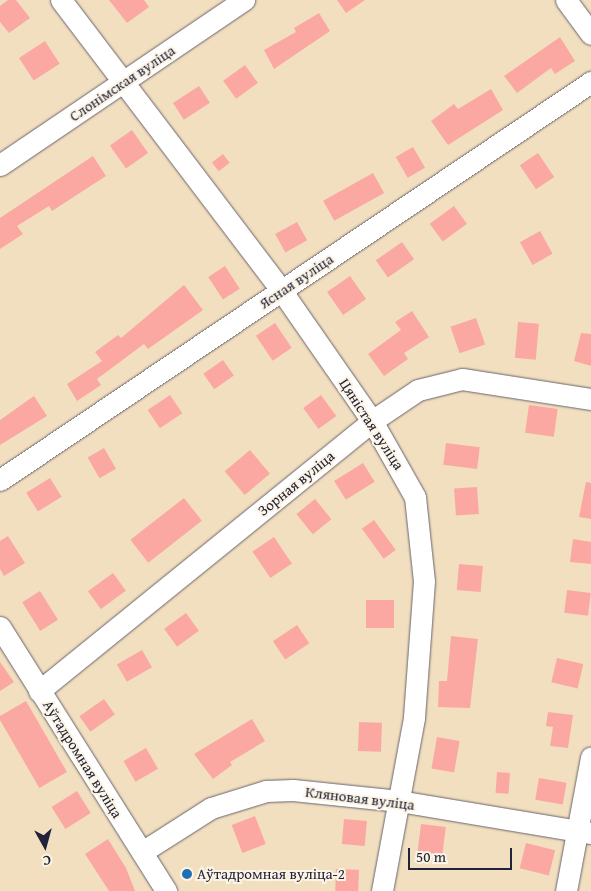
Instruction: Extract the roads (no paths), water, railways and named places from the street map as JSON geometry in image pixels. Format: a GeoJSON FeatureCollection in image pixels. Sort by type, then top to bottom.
{"type":"FeatureCollection","features":[{"type":"Feature","properties":{"kind":"street","name":"Цяністая вуліца"},"geometry":{"type":"LineString","coordinates":[[61,0],[281,290],[372,421],[415,496],[422,546],[424,581],[414,718],[382,891]]}},
{"type":"Feature","properties":{"kind":"street","name":"Слонімская вуліца"},"geometry":{"type":"LineString","coordinates":[[0,165],[244,0]]}},
{"type":"Feature","properties":{"kind":"street"},"geometry":{"type":"LineString","coordinates":[[566,0],[591,34]]}},
{"type":"Feature","properties":{"kind":"street","name":"Ясная вуліца"},"geometry":{"type":"LineString","coordinates":[[0,480],[591,82]]}},
{"type":"Feature","properties":{"kind":"street","name":"Зорная вуліца"},"geometry":{"type":"LineString","coordinates":[[39,690],[372,421],[418,390],[462,379],[591,399]]}},
{"type":"Feature","properties":{"kind":"street","name":"Аўтадромная вуліца"},"geometry":{"type":"LineString","coordinates":[[0,627],[166,891]]}},
{"type":"Feature","properties":{"kind":"street"},"geometry":{"type":"LineString","coordinates":[[566,891],[584,832],[591,757]]}},
{"type":"Feature","properties":{"kind":"street","name":"Кляновая вуліца"},"geometry":{"type":"LineString","coordinates":[[142,852],[211,808],[266,792],[293,790],[399,801],[584,832]]}},
{"type":"Feature","properties":{"kind":"place","name":"Аўтадромная вуліца-2"},"geometry":{"type":"Point","coordinates":[187,874]}}]}
